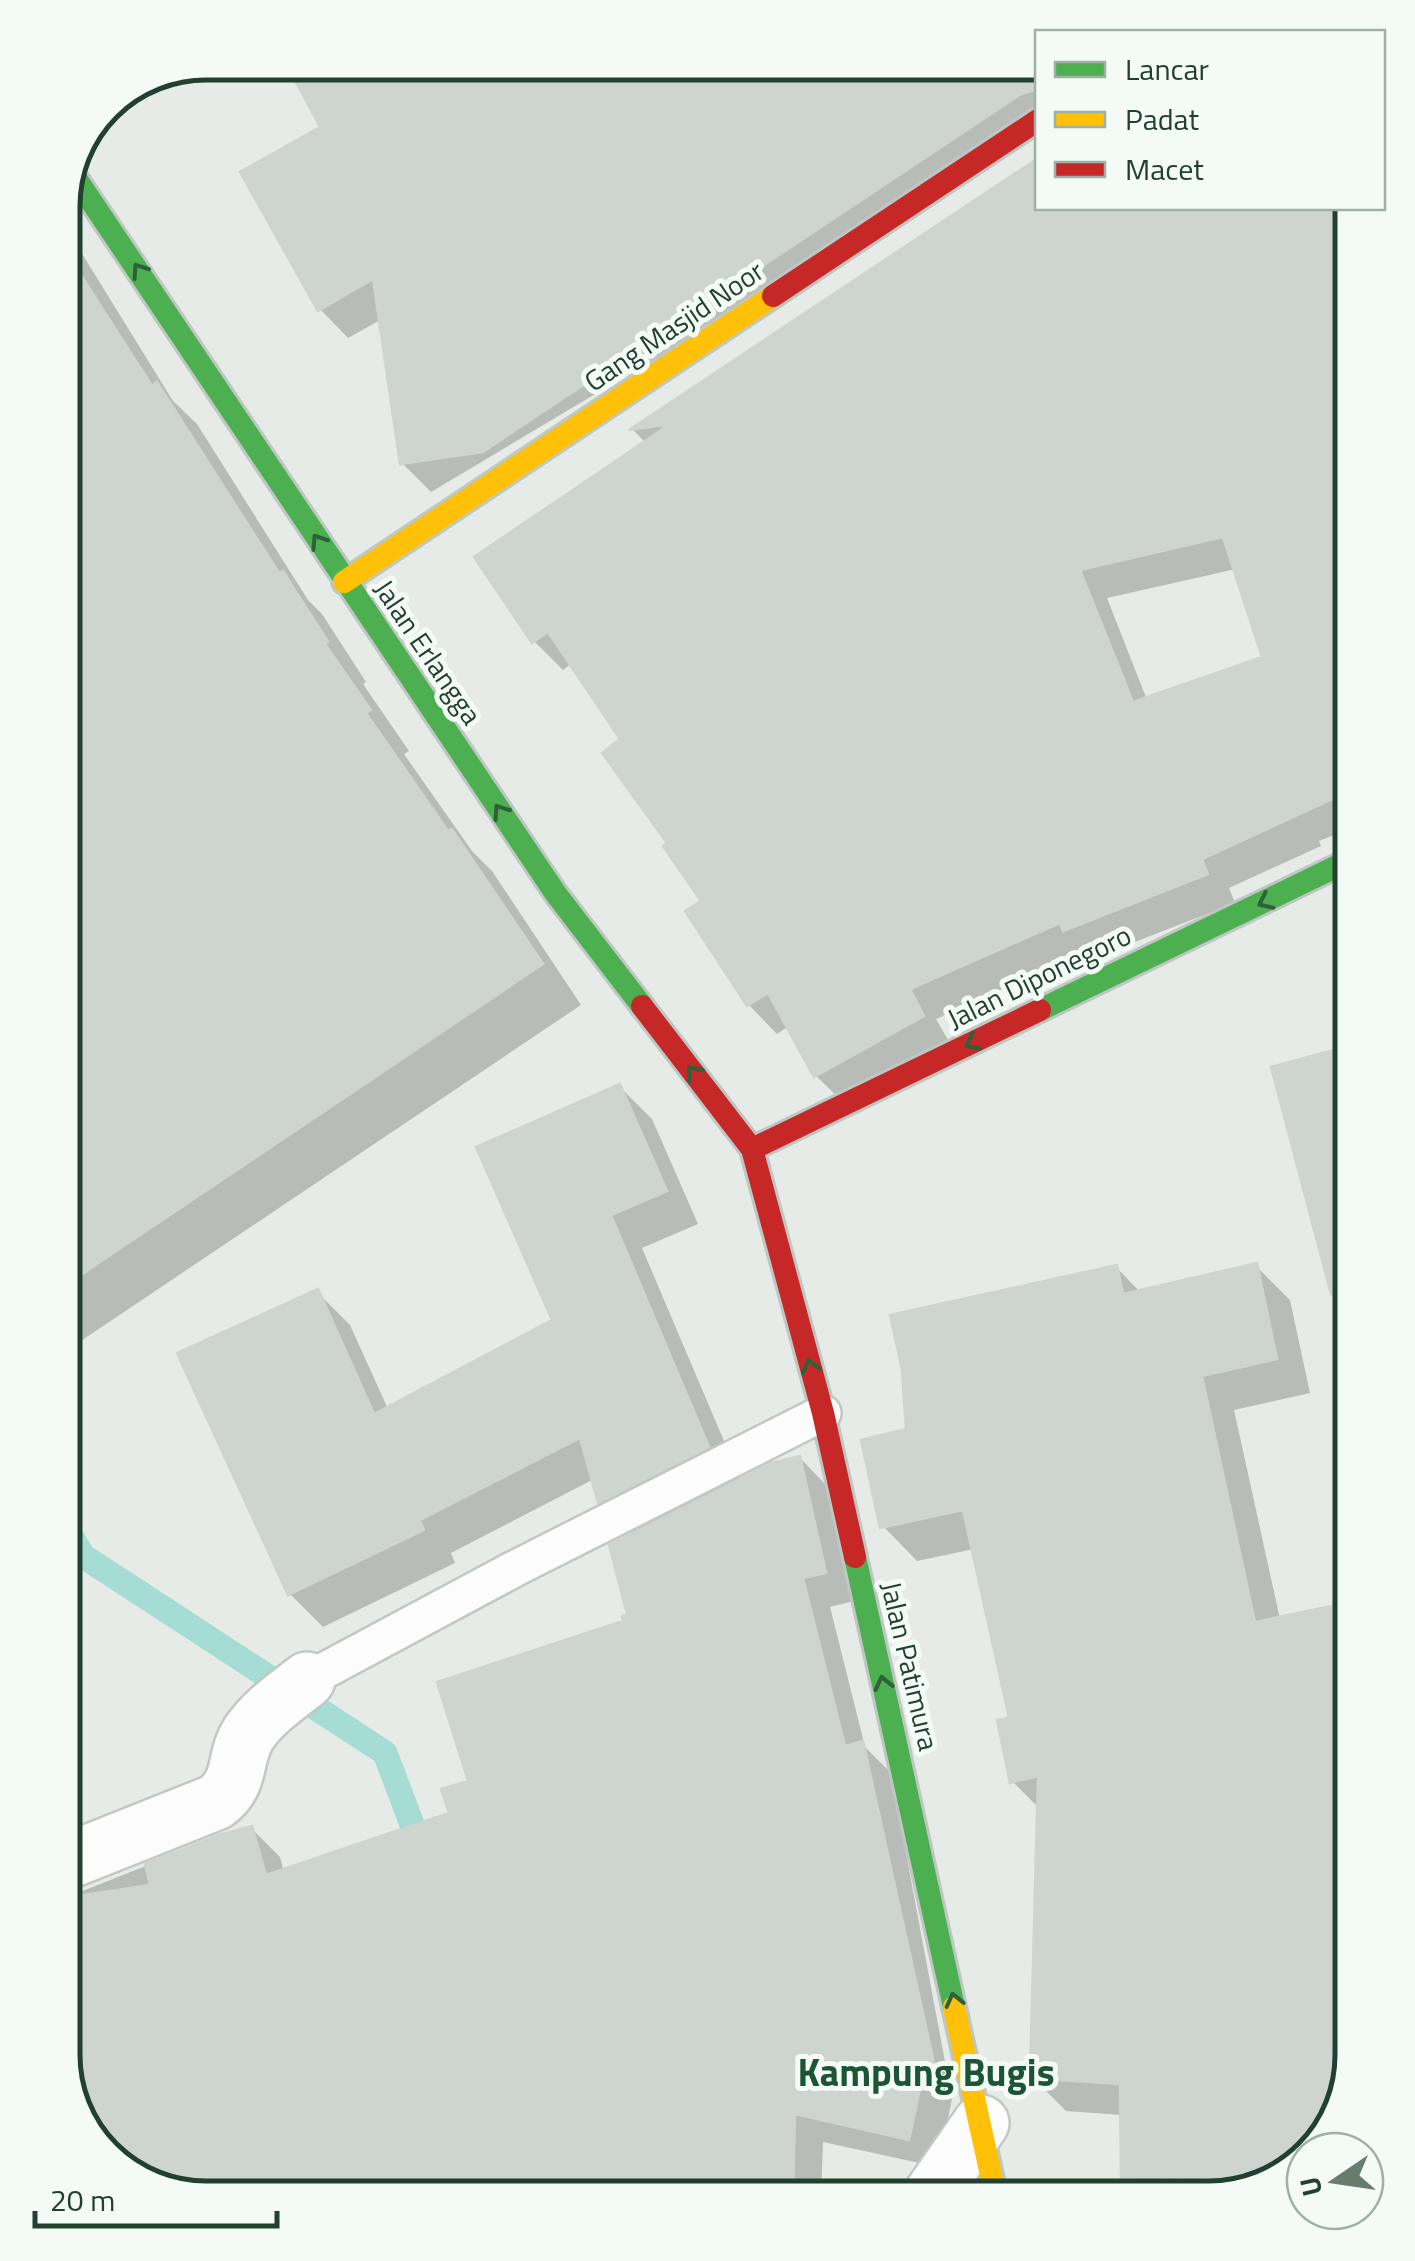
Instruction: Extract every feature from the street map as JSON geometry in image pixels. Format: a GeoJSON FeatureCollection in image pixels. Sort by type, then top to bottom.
{"type":"FeatureCollection","features":[{"type":"Feature","properties":{"kind":"main road","name":"Gang Masjid Noor"},"geometry":{"type":"LineString","coordinates":[[344,582],[1035,122]]}},
{"type":"Feature","properties":{"kind":"main road","name":"Jalan Erlangga"},"geometry":{"type":"LineString","coordinates":[[82,187],[556,894],[752,1149]]}},
{"type":"Feature","properties":{"kind":"main road","name":"Jalan Diponegoro"},"geometry":{"type":"LineString","coordinates":[[752,1149],[1335,867]]}},
{"type":"Feature","properties":{"kind":"main road","name":"Jalan Patimura"},"geometry":{"type":"LineString","coordinates":[[752,1149],[823,1413],[993,2181]]}},
{"type":"Feature","properties":{"kind":"street"},"geometry":{"type":"LineString","coordinates":[[80,1857],[216,1802],[230,1792],[247,1735],[289,1694]]}},
{"type":"Feature","properties":{"kind":"street"},"geometry":{"type":"LineString","coordinates":[[942,2181],[981,2123]]}},
{"type":"Feature","properties":{"kind":"lane"},"geometry":{"type":"LineString","coordinates":[[289,1694],[516,1568],[823,1413]]}},
{"type":"Feature","properties":{"kind":"building"},"geometry":{"type":"Polygon","coordinates":[[[295,80],[1035,80],[1035,90],[1021,94],[483,452],[400,464],[373,279],[318,311],[240,172],[320,127],[295,80]]]}},
{"type":"Feature","properties":{"kind":"building"},"geometry":{"type":"Polygon","coordinates":[[[1035,160],[1035,210],[1335,210],[1335,798],[1202,859],[1208,874],[1063,931],[1060,923],[910,989],[924,1016],[814,1077],[768,993],[747,1006],[685,911],[701,901],[663,846],[667,843],[602,753],[620,739],[548,632],[532,643],[474,557],[670,424],[629,430],[1035,160]],[[1223,537],[1080,570],[1133,702],[1262,657],[1223,537]]]}},
{"type":"Feature","properties":{"kind":"building"},"geometry":{"type":"Polygon","coordinates":[[[80,274],[152,386],[157,382],[279,573],[283,571],[328,642],[325,644],[371,710],[366,713],[448,831],[452,829],[543,964],[80,1276],[80,274]]]}},
{"type":"Feature","properties":{"kind":"building"},"geometry":{"type":"Polygon","coordinates":[[[1335,1050],[1335,1293],[1331,1294],[1271,1067],[1335,1050]]]}},
{"type":"Feature","properties":{"kind":"building"},"geometry":{"type":"Polygon","coordinates":[[[620,1084],[667,1191],[611,1215],[709,1447],[598,1503],[580,1438],[420,1520],[424,1530],[288,1595],[177,1353],[318,1289],[374,1414],[552,1320],[476,1147],[620,1084]]]}},
{"type":"Feature","properties":{"kind":"building"},"geometry":{"type":"Polygon","coordinates":[[[1257,1263],[1277,1359],[1202,1376],[1255,1622],[1335,1605],[1333,2080],[1322,2111],[1309,2131],[1285,2131],[1285,2155],[1265,2168],[1236,2178],[1121,2179],[1120,2084],[1030,2078],[1038,1776],[1010,1783],[997,1720],[1009,1718],[963,1510],[880,1528],[861,1440],[906,1429],[902,1370],[890,1315],[1117,1265],[1123,1294],[1257,1263]]]}},
{"type":"Feature","properties":{"kind":"building"},"geometry":{"type":"Polygon","coordinates":[[[800,1456],[826,1573],[803,1578],[845,1746],[863,1741],[936,2072],[924,2071],[909,2140],[795,2114],[793,2181],[197,2181],[150,2168],[123,2150],[93,2111],[81,2072],[80,1895],[150,1885],[145,1864],[252,1826],[266,1875],[449,1813],[441,1789],[468,1781],[437,1682],[623,1621],[622,1616],[627,1614],[609,1545],[771,1463],[800,1456]]]}},
{"type":"Feature","properties":{"kind":"waterway"},"geometry":{"type":"LineString","coordinates":[[80,1551],[385,1753],[424,1856]]}},
{"type":"Feature","properties":{"kind":"traffic: fast"},"geometry":{"type":"LineString","coordinates":[[82,187],[556,894],[642,1006]]}},
{"type":"Feature","properties":{"kind":"traffic: fast"},"geometry":{"type":"LineString","coordinates":[[1040,1010],[1335,867]]}},
{"type":"Feature","properties":{"kind":"traffic: fast"},"geometry":{"type":"LineString","coordinates":[[855,1557],[954,2007]]}},
{"type":"Feature","properties":{"kind":"traffic: slow"},"geometry":{"type":"LineString","coordinates":[[344,582],[773,296]]}},
{"type":"Feature","properties":{"kind":"traffic: slow"},"geometry":{"type":"LineString","coordinates":[[954,2007],[992,2181]]}},
{"type":"Feature","properties":{"kind":"traffic: jam"},"geometry":{"type":"LineString","coordinates":[[773,296],[1035,122]]}},
{"type":"Feature","properties":{"kind":"traffic: jam"},"geometry":{"type":"LineString","coordinates":[[642,1006],[752,1149],[1040,1010]]}},
{"type":"Feature","properties":{"kind":"traffic: jam"},"geometry":{"type":"LineString","coordinates":[[752,1149],[823,1413],[855,1557]]}},
{"type":"Feature","properties":{"kind":"district","name":"Kampung Bugis"},"geometry":{"type":"Point","coordinates":[926,2073]}}]}
